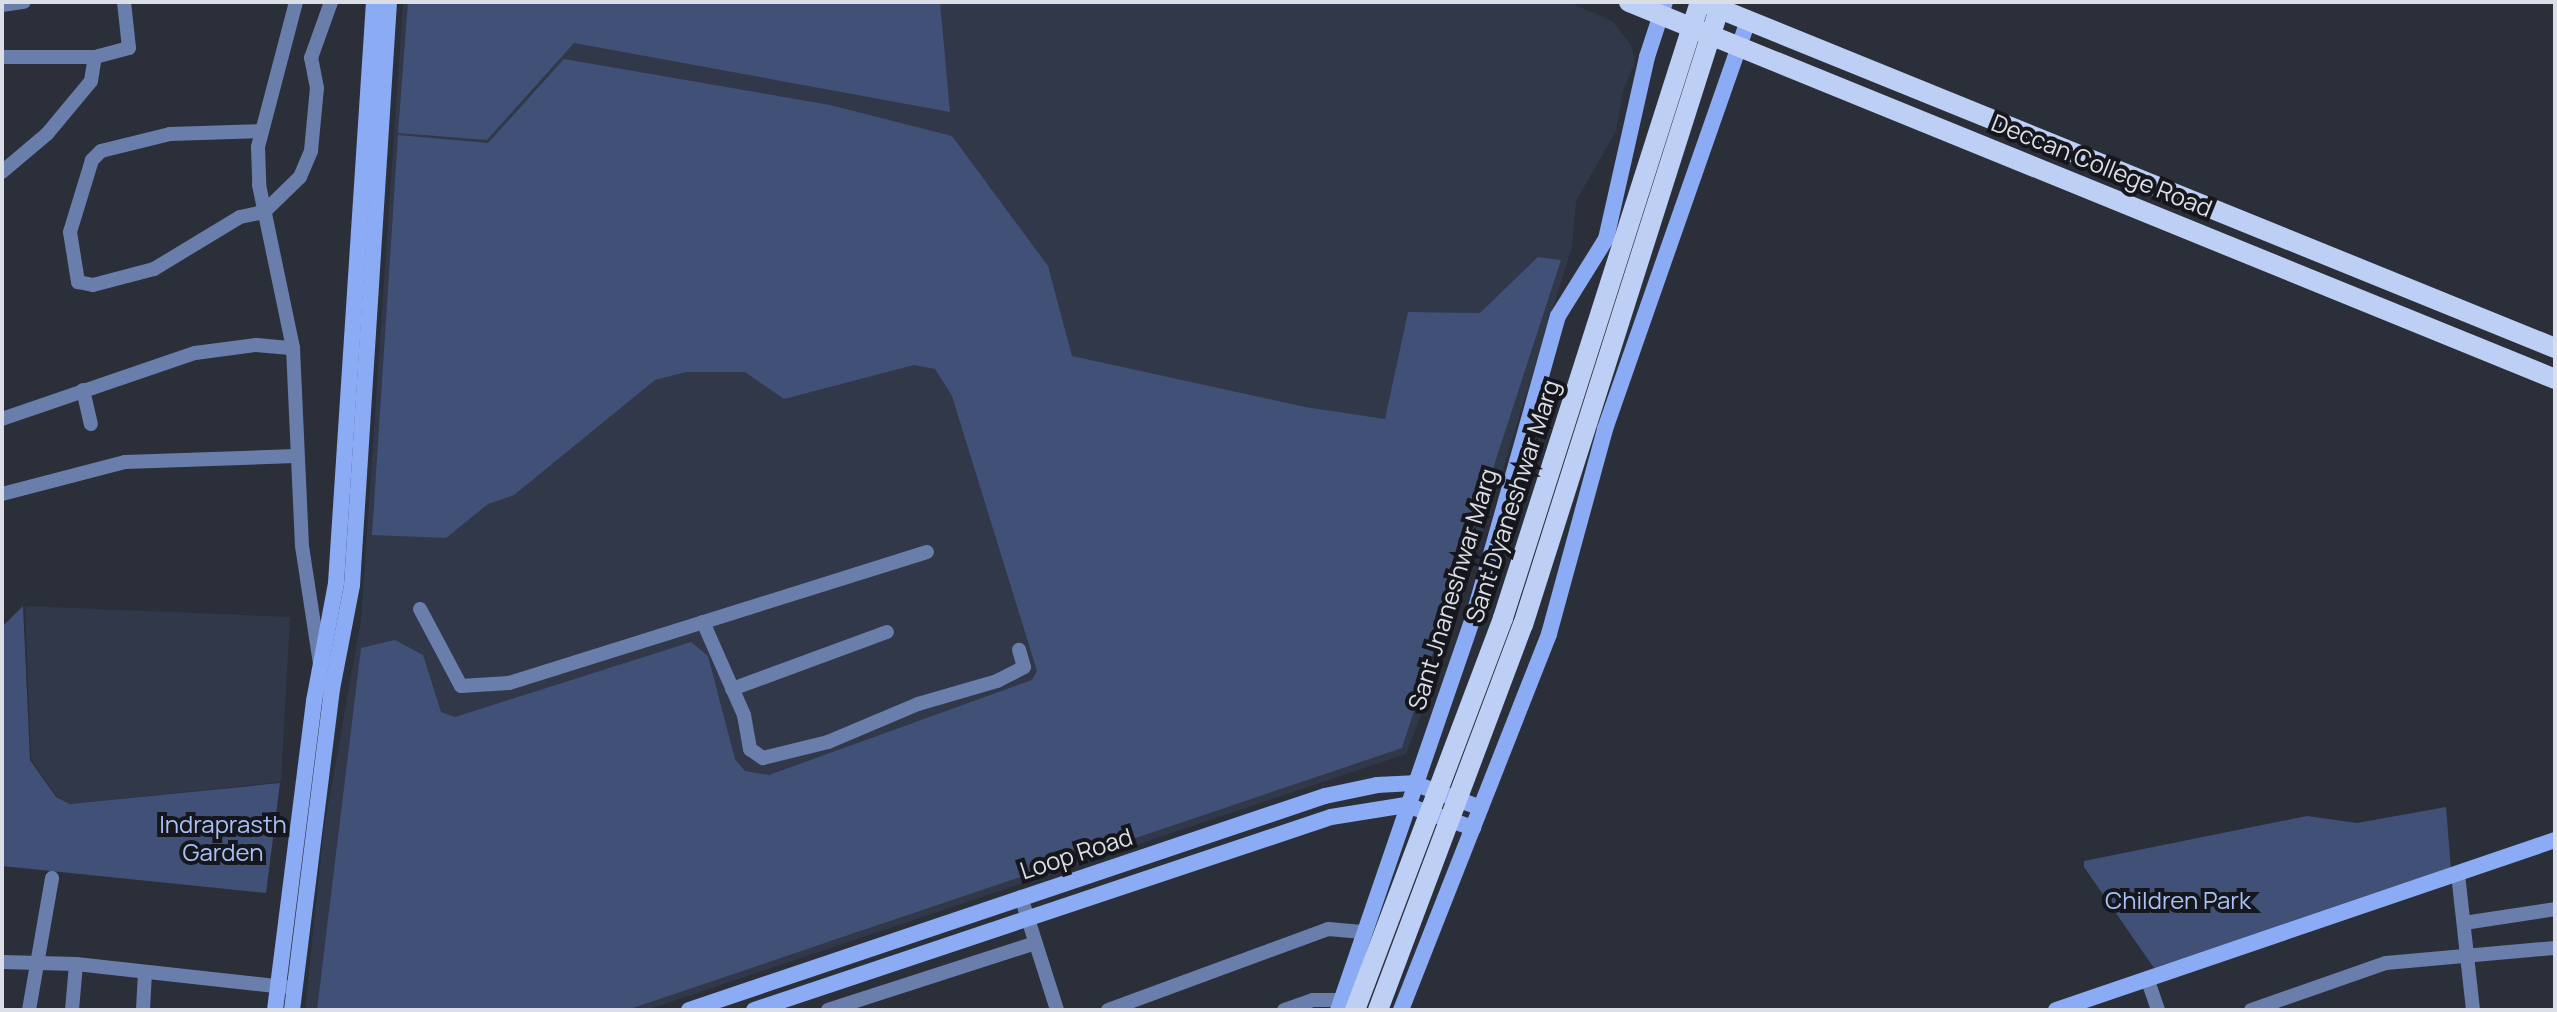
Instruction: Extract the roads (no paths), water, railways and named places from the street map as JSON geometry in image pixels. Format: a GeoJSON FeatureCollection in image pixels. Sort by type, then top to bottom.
{"type":"FeatureCollection","features":[{"type":"Feature","properties":{"kind":"main road","name":"Deccan College Road"},"geometry":{"type":"LineString","coordinates":[[1629,2],[1662,8],[1689,27],[1738,43],[2555,379]]}},
{"type":"Feature","properties":{"kind":"main road","name":"Deccan College Road"},"geometry":{"type":"LineString","coordinates":[[1707,4],[2555,348]]}},
{"type":"Feature","properties":{"kind":"main road","name":"Sant Dyaneshwar Marg"},"geometry":{"type":"LineString","coordinates":[[1344,1007],[1428,813],[1503,618],[1600,271],[1689,27],[1707,4]]}},
{"type":"Feature","properties":{"kind":"main road","name":"Sant Dyaneshwar Marg"},"geometry":{"type":"LineString","coordinates":[[1378,1010],[1523,625],[1711,34],[1707,4]]}},
{"type":"Feature","properties":{"kind":"street"},"geometry":{"type":"LineString","coordinates":[[2,57],[95,57],[129,48],[124,2]]}},
{"type":"Feature","properties":{"kind":"street"},"geometry":{"type":"LineString","coordinates":[[296,2],[262,131],[264,212],[293,348],[295,456],[309,615],[320,665],[322,707]]}},
{"type":"Feature","properties":{"kind":"street"},"geometry":{"type":"LineString","coordinates":[[262,131],[170,134],[101,151],[92,160],[70,232],[78,282],[93,285],[154,269],[240,217],[264,212],[300,177],[311,151],[317,88],[311,58],[331,2]]}},
{"type":"Feature","properties":{"kind":"street"},"geometry":{"type":"LineString","coordinates":[[320,665],[336,583],[374,2]]}},
{"type":"Feature","properties":{"kind":"street"},"geometry":{"type":"LineString","coordinates":[[275,1010],[286,987],[322,707],[352,585],[389,2]]}},
{"type":"Feature","properties":{"kind":"street"},"geometry":{"type":"LineString","coordinates":[[2,5],[25,4]]}},
{"type":"Feature","properties":{"kind":"street","name":"Sant Jnaneshwar Marg"},"geometry":{"type":"LineString","coordinates":[[1344,1007],[1363,932],[1475,611],[1558,316],[1600,271],[1662,8]]}},
{"type":"Feature","properties":{"kind":"street"},"geometry":{"type":"LineString","coordinates":[[1401,1010],[1549,634],[1605,429],[1748,21]]}},
{"type":"Feature","properties":{"kind":"street"},"geometry":{"type":"LineString","coordinates":[[2,172],[47,134],[91,81],[95,57]]}},
{"type":"Feature","properties":{"kind":"street"},"geometry":{"type":"LineString","coordinates":[[2,419],[195,353],[242,346],[293,348]]}},
{"type":"Feature","properties":{"kind":"street"},"geometry":{"type":"LineString","coordinates":[[83,390],[91,424]]}},
{"type":"Feature","properties":{"kind":"street"},"geometry":{"type":"LineString","coordinates":[[2,494],[125,462],[295,456]]}},
{"type":"Feature","properties":{"kind":"street"},"geometry":{"type":"LineString","coordinates":[[420,609],[461,686],[509,683],[927,552]]}},
{"type":"Feature","properties":{"kind":"street"},"geometry":{"type":"LineString","coordinates":[[703,622],[732,689],[750,749],[763,758],[828,742],[918,704],[997,681],[1024,667],[1019,650]]}},
{"type":"Feature","properties":{"kind":"street"},"geometry":{"type":"LineString","coordinates":[[732,689],[887,632]]}},
{"type":"Feature","properties":{"kind":"street","name":"Loop Road"},"geometry":{"type":"LineString","coordinates":[[689,1010],[1325,796],[1413,783],[1481,808]]}},
{"type":"Feature","properties":{"kind":"street","name":"Loop Road"},"geometry":{"type":"LineString","coordinates":[[754,1010],[1331,817],[1406,805],[1473,828]]}},
{"type":"Feature","properties":{"kind":"street"},"geometry":{"type":"LineString","coordinates":[[2056,1010],[2555,840]]}},
{"type":"Feature","properties":{"kind":"street"},"geometry":{"type":"LineString","coordinates":[[2458,874],[2473,1010]]}},
{"type":"Feature","properties":{"kind":"street"},"geometry":{"type":"LineString","coordinates":[[29,1010],[52,878]]}},
{"type":"Feature","properties":{"kind":"street"},"geometry":{"type":"LineString","coordinates":[[1021,897],[1057,1010]]}},
{"type":"Feature","properties":{"kind":"street"},"geometry":{"type":"LineString","coordinates":[[2464,923],[2555,909]]}},
{"type":"Feature","properties":{"kind":"street"},"geometry":{"type":"LineString","coordinates":[[1108,1010],[1328,929],[1363,932]]}},
{"type":"Feature","properties":{"kind":"street"},"geometry":{"type":"LineString","coordinates":[[828,1010],[1035,943]]}},
{"type":"Feature","properties":{"kind":"street"},"geometry":{"type":"LineString","coordinates":[[2251,1010],[2286,1004],[2370,966],[2555,948]]}},
{"type":"Feature","properties":{"kind":"street"},"geometry":{"type":"LineString","coordinates":[[2,962],[76,964],[286,987]]}},
{"type":"Feature","properties":{"kind":"street"},"geometry":{"type":"LineString","coordinates":[[72,1010],[76,964]]}},
{"type":"Feature","properties":{"kind":"street"},"geometry":{"type":"LineString","coordinates":[[143,1010],[145,972]]}},
{"type":"Feature","properties":{"kind":"street"},"geometry":{"type":"LineString","coordinates":[[2147,978],[2158,1010]]}},
{"type":"Feature","properties":{"kind":"street"},"geometry":{"type":"LineString","coordinates":[[286,987],[292,1010]]}},
{"type":"Feature","properties":{"kind":"street"},"geometry":{"type":"LineString","coordinates":[[1284,1010],[1313,1000],[1344,1007]]}},
{"type":"Feature","properties":{"kind":"park label","name":"Indraprasth Garden"},"geometry":{"type":"Point","coordinates":[223,838]}},
{"type":"Feature","properties":{"kind":"park label","name":"Children Park"},"geometry":{"type":"Point","coordinates":[2178,900]}}]}
